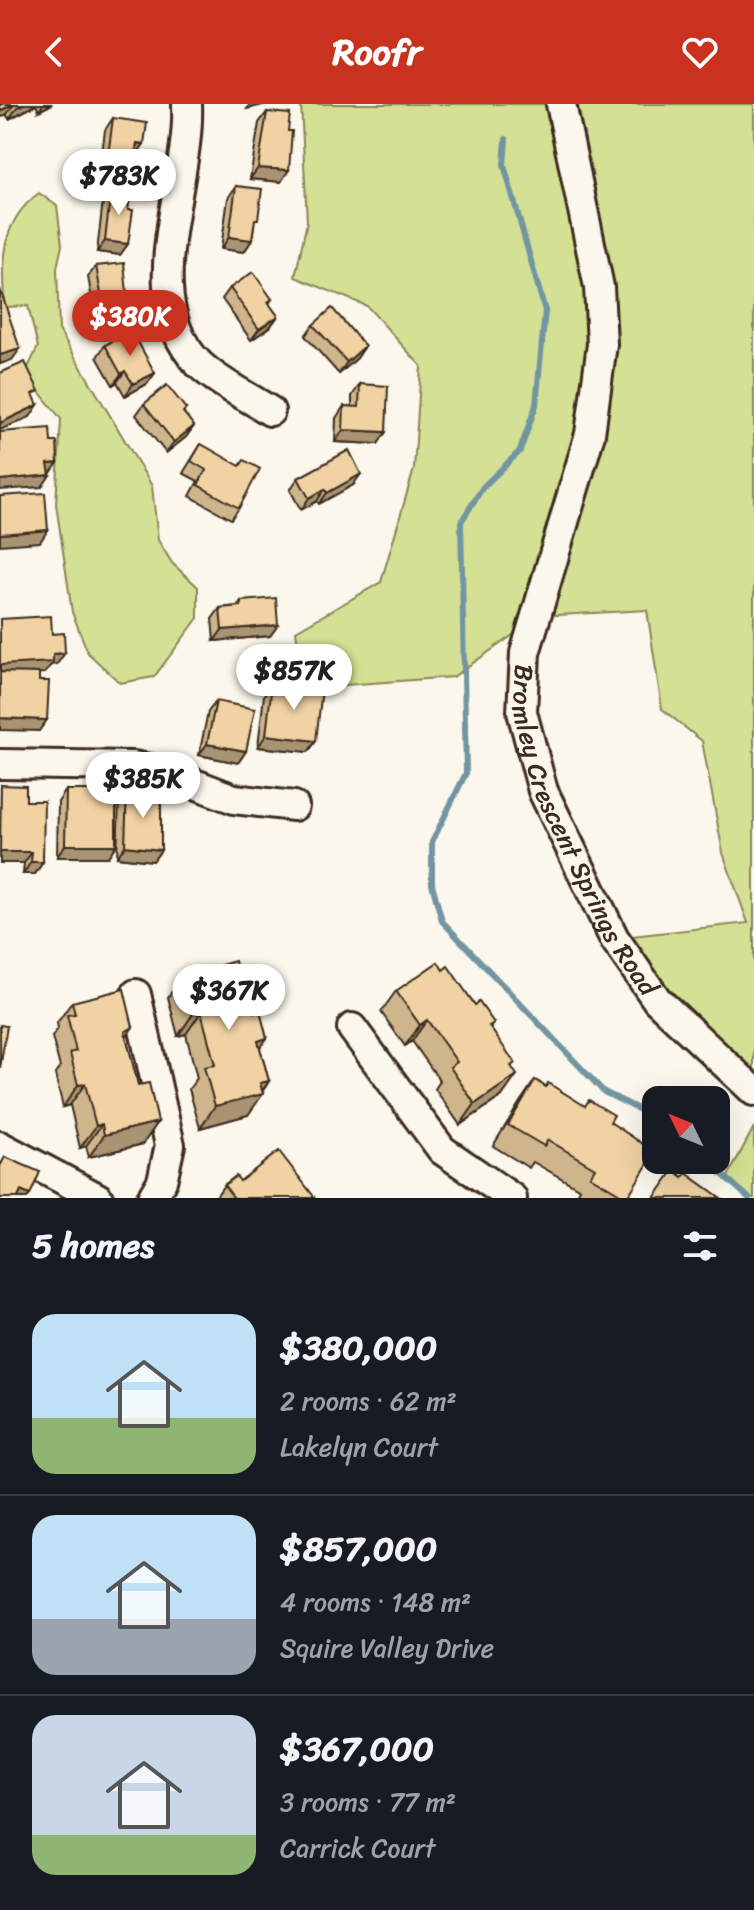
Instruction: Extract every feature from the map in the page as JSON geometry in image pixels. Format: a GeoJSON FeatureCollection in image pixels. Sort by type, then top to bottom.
{"type":"FeatureCollection","features":[{"type":"Feature","properties":{"kind":"street"},"geometry":{"type":"LineString","coordinates":[[187,104],[167,280],[169,313],[197,362],[270,411]]}},
{"type":"Feature","properties":{"kind":"street","name":"Bromley Crescent Springs Road"},"geometry":{"type":"LineString","coordinates":[[561,104],[599,287],[602,344],[590,434],[525,653],[522,712],[543,791],[614,938],[657,1000],[754,1091]]}},
{"type":"Feature","properties":{"kind":"street"},"geometry":{"type":"LineString","coordinates":[[0,764],[133,766],[164,772],[234,799],[294,806]]}},
{"type":"Feature","properties":{"kind":"street"},"geometry":{"type":"LineString","coordinates":[[136,994],[170,1145],[162,1181],[152,1198]]}},
{"type":"Feature","properties":{"kind":"street"},"geometry":{"type":"LineString","coordinates":[[352,1028],[442,1150],[512,1198]]}},
{"type":"Feature","properties":{"kind":"street"},"geometry":{"type":"LineString","coordinates":[[0,1146],[98,1198]]}},
{"type":"Feature","properties":{"kind":"green space"},"geometry":{"type":"Polygon","coordinates":[[[301,104],[754,104],[754,1091],[614,938],[748,923],[723,853],[702,741],[662,709],[647,610],[540,616],[453,677],[304,688],[296,631],[381,582],[414,469],[421,366],[367,306],[295,277],[307,222],[301,104]]]}},
{"type":"Feature","properties":{"kind":"green space"},"geometry":{"type":"Polygon","coordinates":[[[39,193],[57,206],[62,245],[57,268],[59,330],[152,486],[158,540],[172,563],[198,587],[198,618],[154,677],[120,683],[88,653],[72,612],[56,504],[61,419],[25,374],[38,347],[28,306],[5,307],[3,290],[4,259],[10,230],[26,204],[39,193]]]}},
{"type":"Feature","properties":{"kind":"green space"},"geometry":{"type":"Polygon","coordinates":[[[754,1127],[754,1198],[749,1198],[727,1178],[754,1127]]]}},
{"type":"Feature","properties":{"kind":"building"},"geometry":{"type":"Polygon","coordinates":[[[0,104],[13,104],[0,111],[0,104]]]}},
{"type":"Feature","properties":{"kind":"building"},"geometry":{"type":"Polygon","coordinates":[[[267,112],[290,114],[289,170],[258,168],[267,112]]]}},
{"type":"Feature","properties":{"kind":"building"},"geometry":{"type":"Polygon","coordinates":[[[113,118],[147,123],[144,144],[137,143],[133,168],[107,164],[113,118]]]}},
{"type":"Feature","properties":{"kind":"building"},"geometry":{"type":"Polygon","coordinates":[[[236,186],[262,189],[252,240],[229,237],[236,186]]]}},
{"type":"Feature","properties":{"kind":"building"},"geometry":{"type":"Polygon","coordinates":[[[111,188],[131,190],[128,210],[133,210],[128,244],[105,241],[111,188]]]}},
{"type":"Feature","properties":{"kind":"building"},"geometry":{"type":"Polygon","coordinates":[[[124,263],[129,314],[105,316],[96,266],[124,263]]]}},
{"type":"Feature","properties":{"kind":"building"},"geometry":{"type":"Polygon","coordinates":[[[253,272],[272,299],[268,302],[278,316],[259,329],[230,288],[253,272]]]}},
{"type":"Feature","properties":{"kind":"building"},"geometry":{"type":"Polygon","coordinates":[[[0,289],[20,349],[0,355],[0,289]]]}},
{"type":"Feature","properties":{"kind":"building"},"geometry":{"type":"Polygon","coordinates":[[[332,308],[365,346],[347,362],[313,325],[332,308]]]}},
{"type":"Feature","properties":{"kind":"building"},"geometry":{"type":"Polygon","coordinates":[[[132,331],[155,373],[133,384],[125,371],[121,374],[105,345],[132,331]]]}},
{"type":"Feature","properties":{"kind":"building"},"geometry":{"type":"Polygon","coordinates":[[[25,362],[39,391],[33,394],[38,405],[0,423],[0,373],[25,362]]]}},
{"type":"Feature","properties":{"kind":"building"},"geometry":{"type":"Polygon","coordinates":[[[360,384],[388,386],[386,432],[343,430],[344,406],[359,407],[360,384]]]}},
{"type":"Feature","properties":{"kind":"building"},"geometry":{"type":"Polygon","coordinates":[[[167,385],[186,409],[183,412],[194,426],[174,442],[144,404],[167,385]]]}},
{"type":"Feature","properties":{"kind":"building"},"geometry":{"type":"Polygon","coordinates":[[[50,428],[51,442],[57,442],[58,463],[48,464],[50,475],[0,480],[0,432],[50,428]]]}},
{"type":"Feature","properties":{"kind":"building"},"geometry":{"type":"Polygon","coordinates":[[[201,444],[240,466],[244,460],[260,469],[239,508],[198,485],[206,470],[191,461],[201,444]]]}},
{"type":"Feature","properties":{"kind":"building"},"geometry":{"type":"Polygon","coordinates":[[[349,450],[361,474],[327,493],[325,489],[309,498],[298,478],[349,450]]]}},
{"type":"Feature","properties":{"kind":"building"},"geometry":{"type":"Polygon","coordinates":[[[45,493],[48,530],[0,534],[0,496],[45,493]]]}},
{"type":"Feature","properties":{"kind":"building"},"geometry":{"type":"Polygon","coordinates":[[[276,598],[278,625],[222,630],[220,608],[241,606],[241,601],[276,598]]]}},
{"type":"Feature","properties":{"kind":"building"},"geometry":{"type":"Polygon","coordinates":[[[51,616],[52,634],[64,633],[65,653],[53,654],[53,662],[0,665],[0,619],[51,616]]]}},
{"type":"Feature","properties":{"kind":"building"},"geometry":{"type":"Polygon","coordinates":[[[0,672],[39,673],[39,681],[49,681],[47,720],[0,718],[0,672]]]}},
{"type":"Feature","properties":{"kind":"building"},"geometry":{"type":"Polygon","coordinates":[[[272,684],[322,689],[316,741],[266,735],[272,684]]]}},
{"type":"Feature","properties":{"kind":"building"},"geometry":{"type":"Polygon","coordinates":[[[216,701],[255,709],[246,751],[207,744],[216,701]]]}},
{"type":"Feature","properties":{"kind":"building"},"geometry":{"type":"Polygon","coordinates":[[[1,785],[26,786],[26,801],[44,801],[43,862],[31,862],[32,852],[0,852],[1,785]]]}},
{"type":"Feature","properties":{"kind":"building"},"geometry":{"type":"Polygon","coordinates":[[[127,788],[161,796],[161,850],[125,846],[127,788]]]}},
{"type":"Feature","properties":{"kind":"building"},"geometry":{"type":"Polygon","coordinates":[[[66,790],[116,790],[116,845],[65,845],[66,790]]]}},
{"type":"Feature","properties":{"kind":"building"},"geometry":{"type":"Polygon","coordinates":[[[235,961],[238,972],[243,972],[254,1012],[260,1011],[267,1038],[258,1041],[269,1081],[260,1083],[263,1094],[215,1106],[204,1067],[215,1065],[201,1012],[193,1014],[183,976],[235,961]]]}},
{"type":"Feature","properties":{"kind":"building"},"geometry":{"type":"Polygon","coordinates":[[[438,962],[443,970],[448,966],[475,1005],[479,1002],[494,1023],[489,1026],[515,1063],[511,1066],[517,1075],[475,1104],[450,1067],[457,1062],[427,1020],[420,1025],[396,991],[438,962]]]}},
{"type":"Feature","properties":{"kind":"building"},"geometry":{"type":"Polygon","coordinates":[[[124,989],[133,1027],[125,1032],[138,1085],[149,1083],[158,1122],[104,1135],[102,1124],[96,1126],[85,1084],[78,1085],[70,1053],[76,1051],[67,1015],[75,1014],[72,1002],[124,989]]]}},
{"type":"Feature","properties":{"kind":"building"},"geometry":{"type":"Polygon","coordinates":[[[0,1025],[7,1026],[0,1068],[0,1025]]]}},
{"type":"Feature","properties":{"kind":"building"},"geometry":{"type":"Polygon","coordinates":[[[535,1080],[546,1087],[548,1083],[585,1106],[589,1100],[614,1115],[610,1122],[642,1143],[642,1173],[627,1198],[590,1176],[595,1168],[548,1140],[544,1146],[508,1125],[535,1080]]]}},
{"type":"Feature","properties":{"kind":"building"},"geometry":{"type":"Polygon","coordinates":[[[279,1151],[315,1198],[234,1198],[224,1185],[236,1176],[240,1181],[279,1151]]]}},
{"type":"Feature","properties":{"kind":"building"},"geometry":{"type":"Polygon","coordinates":[[[5,1157],[40,1172],[30,1195],[21,1191],[18,1198],[0,1198],[0,1166],[5,1157]]]}},
{"type":"Feature","properties":{"kind":"building"},"geometry":{"type":"Polygon","coordinates":[[[671,1174],[683,1177],[687,1174],[721,1198],[654,1198],[671,1174]]]}},
{"type":"Feature","properties":{"kind":"waterway"},"geometry":{"type":"LineString","coordinates":[[506,139],[504,165],[545,311],[536,405],[520,451],[483,487],[461,522],[466,773],[432,842],[432,884],[442,921],[604,1092],[642,1111]]}},
{"type":"Feature","properties":{"kind":"waterway"},"geometry":{"type":"LineString","coordinates":[[722,1174],[749,1198]]}}]}
